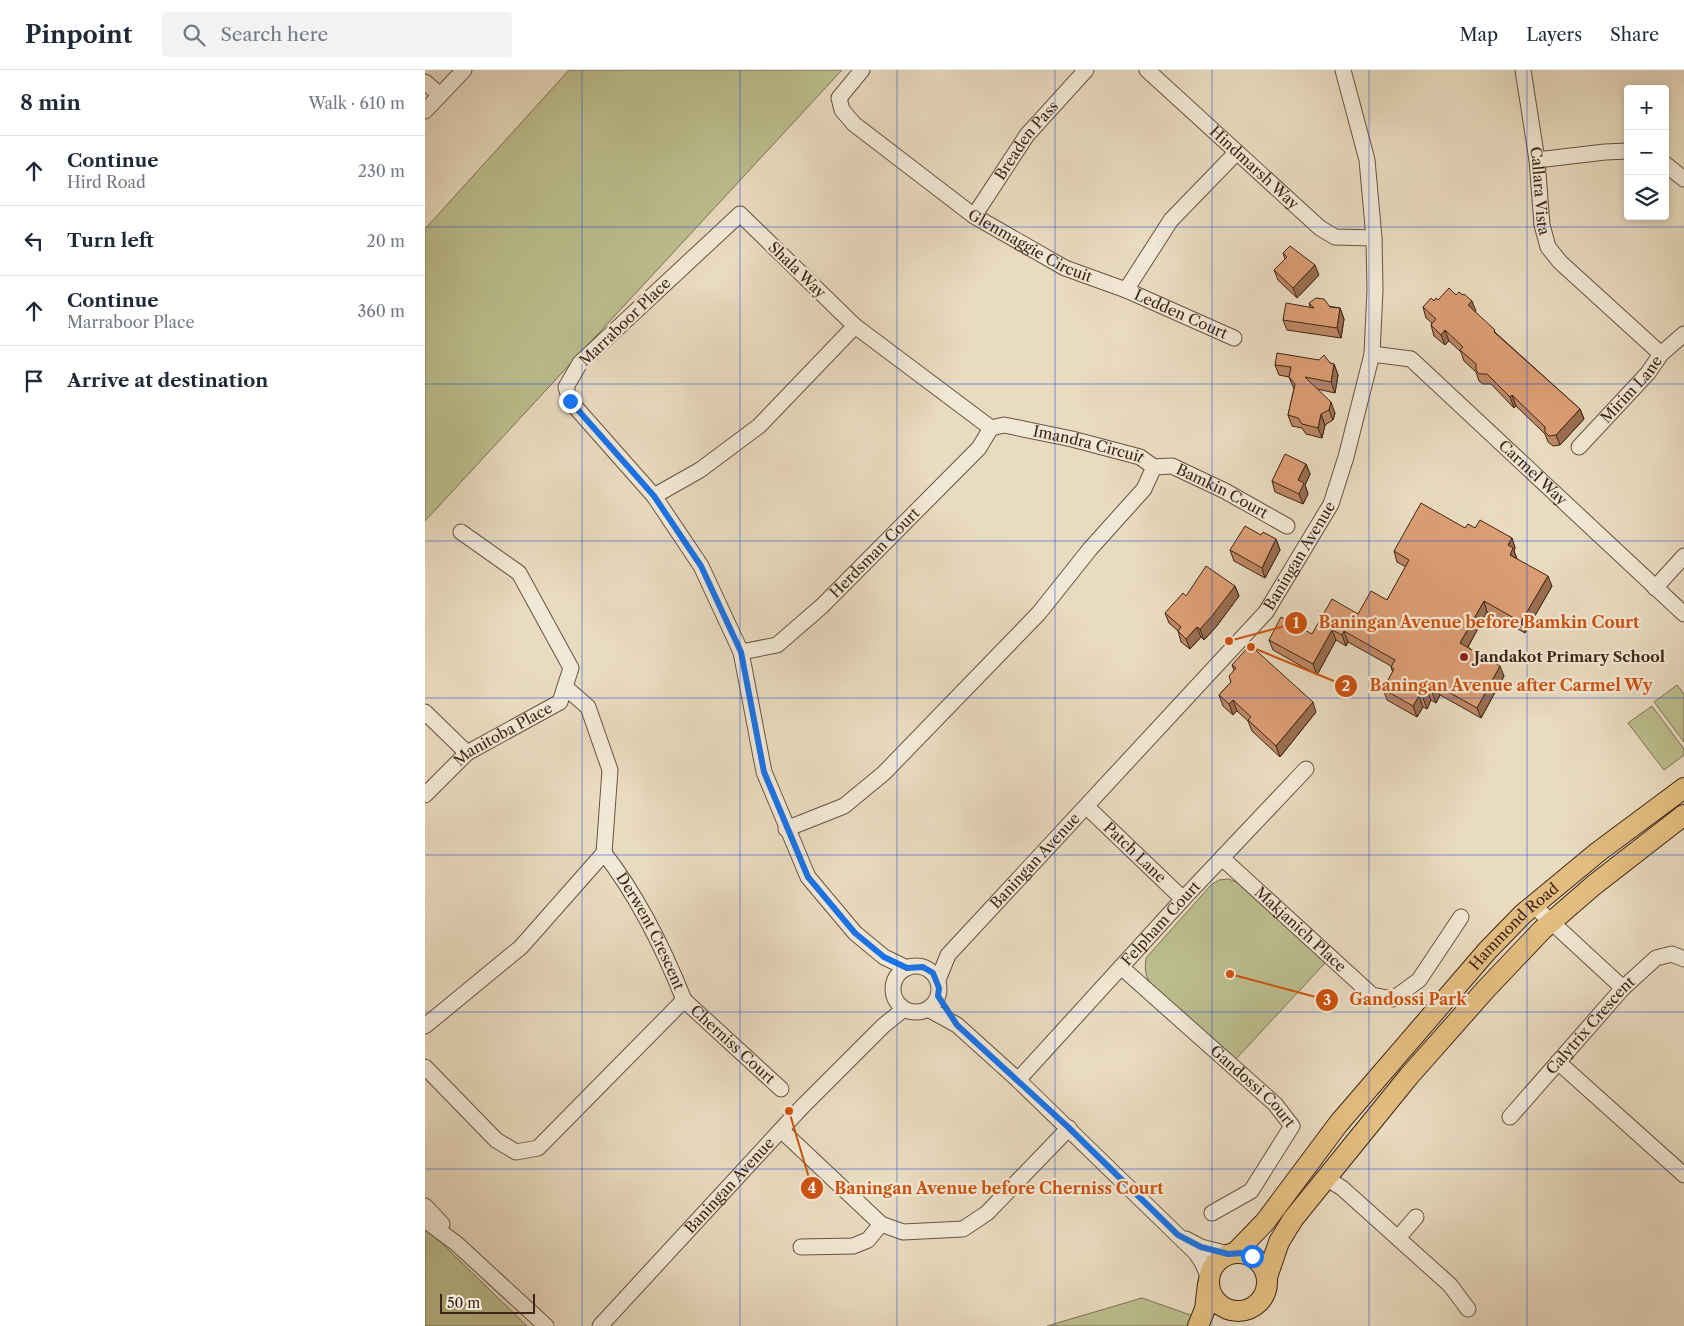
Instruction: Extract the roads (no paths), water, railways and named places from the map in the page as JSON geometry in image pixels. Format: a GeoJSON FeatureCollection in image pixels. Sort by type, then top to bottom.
{"type":"FeatureCollection","features":[{"type":"Feature","properties":{"kind":"main road","name":"Hammond Road"},"geometry":{"type":"LineString","coordinates":[[1231,1254],[1265,1222],[1339,1123],[1487,951],[1533,906],[1598,852],[1684,788]]}},
{"type":"Feature","properties":{"kind":"main road","name":"Hammond Road"},"geometry":{"type":"LineString","coordinates":[[1267,1277],[1279,1242],[1293,1219],[1409,1076],[1486,989],[1551,922],[1594,885],[1684,815]]}},
{"type":"Feature","properties":{"kind":"main road"},"geometry":{"type":"LineString","coordinates":[[1199,1326],[1205,1309],[1209,1280],[1215,1263],[1231,1254],[1252,1256],[1264,1268],[1267,1277],[1265,1294],[1235,1326]]}},
{"type":"Feature","properties":{"kind":"main road"},"geometry":{"type":"LineString","coordinates":[[1209,1280],[1213,1297],[1224,1308],[1233,1312],[1253,1308]]}},
{"type":"Feature","properties":{"kind":"street"},"geometry":{"type":"LineString","coordinates":[[425,111],[464,70]]}},
{"type":"Feature","properties":{"kind":"street","name":"Glenmaggie Circuit"},"geometry":{"type":"LineString","coordinates":[[862,70],[839,98],[842,110],[853,124],[973,216],[1065,268],[1127,290]]}},
{"type":"Feature","properties":{"kind":"street","name":"Breaden Pass"},"geometry":{"type":"LineString","coordinates":[[973,216],[1027,135],[1086,70]]}},
{"type":"Feature","properties":{"kind":"street","name":"Hindmarsh Way"},"geometry":{"type":"LineString","coordinates":[[1147,70],[1320,228],[1335,237],[1374,238]]}},
{"type":"Feature","properties":{"kind":"street","name":"Baningan Avenue"},"geometry":{"type":"LineString","coordinates":[[923,967],[948,955],[1219,666],[1268,609],[1331,504],[1346,457],[1373,354],[1374,238],[1367,160],[1343,70]]}},
{"type":"Feature","properties":{"kind":"street","name":"Callara Vista"},"geometry":{"type":"LineString","coordinates":[[1523,70],[1537,160],[1542,225],[1549,247],[1560,262],[1661,354]]}},
{"type":"Feature","properties":{"kind":"street"},"geometry":{"type":"LineString","coordinates":[[425,82],[440,96]]}},
{"type":"Feature","properties":{"kind":"street"},"geometry":{"type":"LineString","coordinates":[[1537,160],[1624,151]]}},
{"type":"Feature","properties":{"kind":"street"},"geometry":{"type":"LineString","coordinates":[[1127,290],[1171,220],[1236,153]]}},
{"type":"Feature","properties":{"kind":"street"},"geometry":{"type":"LineString","coordinates":[[1669,167],[1684,179]]}},
{"type":"Feature","properties":{"kind":"street","name":"Shala Way"},"geometry":{"type":"LineString","coordinates":[[740,214],[855,326]]}},
{"type":"Feature","properties":{"kind":"street","name":"Marraboor Place"},"geometry":{"type":"LineString","coordinates":[[740,214],[580,363],[566,387],[570,401],[654,496],[701,566],[741,652],[764,772],[808,877],[855,933],[884,957],[907,968]]}},
{"type":"Feature","properties":{"kind":"street","name":"Ledden Court"},"geometry":{"type":"LineString","coordinates":[[1127,290],[1234,338]]}},
{"type":"Feature","properties":{"kind":"street"},"geometry":{"type":"LineString","coordinates":[[654,496],[700,470],[759,426],[855,326],[991,428]]}},
{"type":"Feature","properties":{"kind":"street","name":"Mirim Lane"},"geometry":{"type":"LineString","coordinates":[[1579,447],[1648,373],[1661,354],[1684,334]]}},
{"type":"Feature","properties":{"kind":"street","name":"Carmel Way"},"geometry":{"type":"LineString","coordinates":[[1373,354],[1411,359],[1684,614]]}},
{"type":"Feature","properties":{"kind":"street","name":"Imandra Circuit"},"geometry":{"type":"LineString","coordinates":[[787,829],[845,806],[884,774],[1039,613],[1090,549],[1144,489],[1153,466],[1140,457],[1072,439],[1004,425],[991,428]]}},
{"type":"Feature","properties":{"kind":"street","name":"Herdsman Court"},"geometry":{"type":"LineString","coordinates":[[741,652],[777,644],[822,606],[979,448],[991,428]]}},
{"type":"Feature","properties":{"kind":"street","name":"Bamkin Court"},"geometry":{"type":"LineString","coordinates":[[1153,466],[1172,466],[1225,490],[1287,526]]}},
{"type":"Feature","properties":{"kind":"street","name":"Manitoba Place"},"geometry":{"type":"LineString","coordinates":[[425,795],[467,753],[559,702],[571,668],[519,573],[461,532]]}},
{"type":"Feature","properties":{"kind":"street"},"geometry":{"type":"LineString","coordinates":[[1655,588],[1684,556]]}},
{"type":"Feature","properties":{"kind":"street"},"geometry":{"type":"LineString","coordinates":[[565,687],[588,707],[610,770],[604,853]]}},
{"type":"Feature","properties":{"kind":"street"},"geometry":{"type":"LineString","coordinates":[[425,712],[467,753]]}},
{"type":"Feature","properties":{"kind":"street","name":"Felpham Court"},"geometry":{"type":"LineString","coordinates":[[1018,1080],[1183,899],[1307,769]]}},
{"type":"Feature","properties":{"kind":"street","name":"Patch Lane"},"geometry":{"type":"LineString","coordinates":[[1087,808],[1183,899]]}},
{"type":"Feature","properties":{"kind":"street","name":"Derwent Crescent"},"geometry":{"type":"LineString","coordinates":[[425,1026],[521,947],[604,853],[628,883],[666,954],[684,1000],[538,1148],[515,1152],[496,1140],[425,1067]]}},
{"type":"Feature","properties":{"kind":"street","name":"Makjanich Place"},"geometry":{"type":"LineString","coordinates":[[1222,858],[1372,995],[1393,998],[1419,980],[1461,917]]}},
{"type":"Feature","properties":{"kind":"street"},"geometry":{"type":"LineString","coordinates":[[1533,906],[1623,988]]}},
{"type":"Feature","properties":{"kind":"street","name":"Calytrix Crescent"},"geometry":{"type":"LineString","coordinates":[[1510,1117],[1623,988],[1656,958],[1672,954],[1684,959]]}},
{"type":"Feature","properties":{"kind":"street","name":"Baningan Avenue"},"geometry":{"type":"LineString","coordinates":[[938,980],[948,955]]}},
{"type":"Feature","properties":{"kind":"street"},"geometry":{"type":"LineString","coordinates":[[884,957],[900,1004],[920,1012],[928,1009],[938,996]]}},
{"type":"Feature","properties":{"kind":"street","name":"Gandossi Court"},"geometry":{"type":"LineString","coordinates":[[1121,966],[1275,1104],[1292,1126],[1251,1191],[1212,1213]]}},
{"type":"Feature","properties":{"kind":"street"},"geometry":{"type":"LineString","coordinates":[[893,983],[897,976],[907,968],[923,967],[933,973],[938,980],[938,996],[957,1025]]}},
{"type":"Feature","properties":{"kind":"street","name":"Cherniss Court"},"geometry":{"type":"LineString","coordinates":[[684,1000],[781,1089]]}},
{"type":"Feature","properties":{"kind":"street","name":"Baningan Avenue"},"geometry":{"type":"LineString","coordinates":[[600,1326],[781,1130],[883,1026],[900,1004]]}},
{"type":"Feature","properties":{"kind":"street"},"geometry":{"type":"LineString","coordinates":[[928,1009],[957,1025],[1069,1128],[1203,1262],[1209,1280]]}},
{"type":"Feature","properties":{"kind":"street"},"geometry":{"type":"LineString","coordinates":[[1558,1062],[1684,1175]]}},
{"type":"Feature","properties":{"kind":"street"},"geometry":{"type":"LineString","coordinates":[[781,1130],[881,1224],[903,1232],[963,1229],[987,1213],[1069,1128]]}},
{"type":"Feature","properties":{"kind":"street"},"geometry":{"type":"LineString","coordinates":[[1326,1178],[1342,1188],[1449,1285],[1468,1309]]}},
{"type":"Feature","properties":{"kind":"street"},"geometry":{"type":"LineString","coordinates":[[425,1206],[436,1216],[457,1244]]}},
{"type":"Feature","properties":{"kind":"street"},"geometry":{"type":"LineString","coordinates":[[1397,1238],[1416,1217]]}},
{"type":"Feature","properties":{"kind":"street"},"geometry":{"type":"LineString","coordinates":[[425,1220],[457,1244],[546,1326]]}},
{"type":"Feature","properties":{"kind":"street"},"geometry":{"type":"LineString","coordinates":[[801,1247],[853,1246],[868,1240],[881,1224]]}},
{"type":"Feature","properties":{"kind":"street"},"geometry":{"type":"LineString","coordinates":[[1178,1235],[1201,1247],[1231,1254]]}},
{"type":"Feature","properties":{"kind":"place","name":"Baningan Avenue before Bamkin Court"},"geometry":{"type":"Point","coordinates":[1229,641]}},
{"type":"Feature","properties":{"kind":"place","name":"Baningan Avenue after Carmel Wy"},"geometry":{"type":"Point","coordinates":[1251,647]}},
{"type":"Feature","properties":{"kind":"place","name":"Jandakot Primary School"},"geometry":{"type":"Point","coordinates":[1464,657]}},
{"type":"Feature","properties":{"kind":"place","name":"Gandossi Park"},"geometry":{"type":"Point","coordinates":[1230,974]}},
{"type":"Feature","properties":{"kind":"place","name":"Baningan Avenue before Cherniss Court"},"geometry":{"type":"Point","coordinates":[789,1111]}}]}
